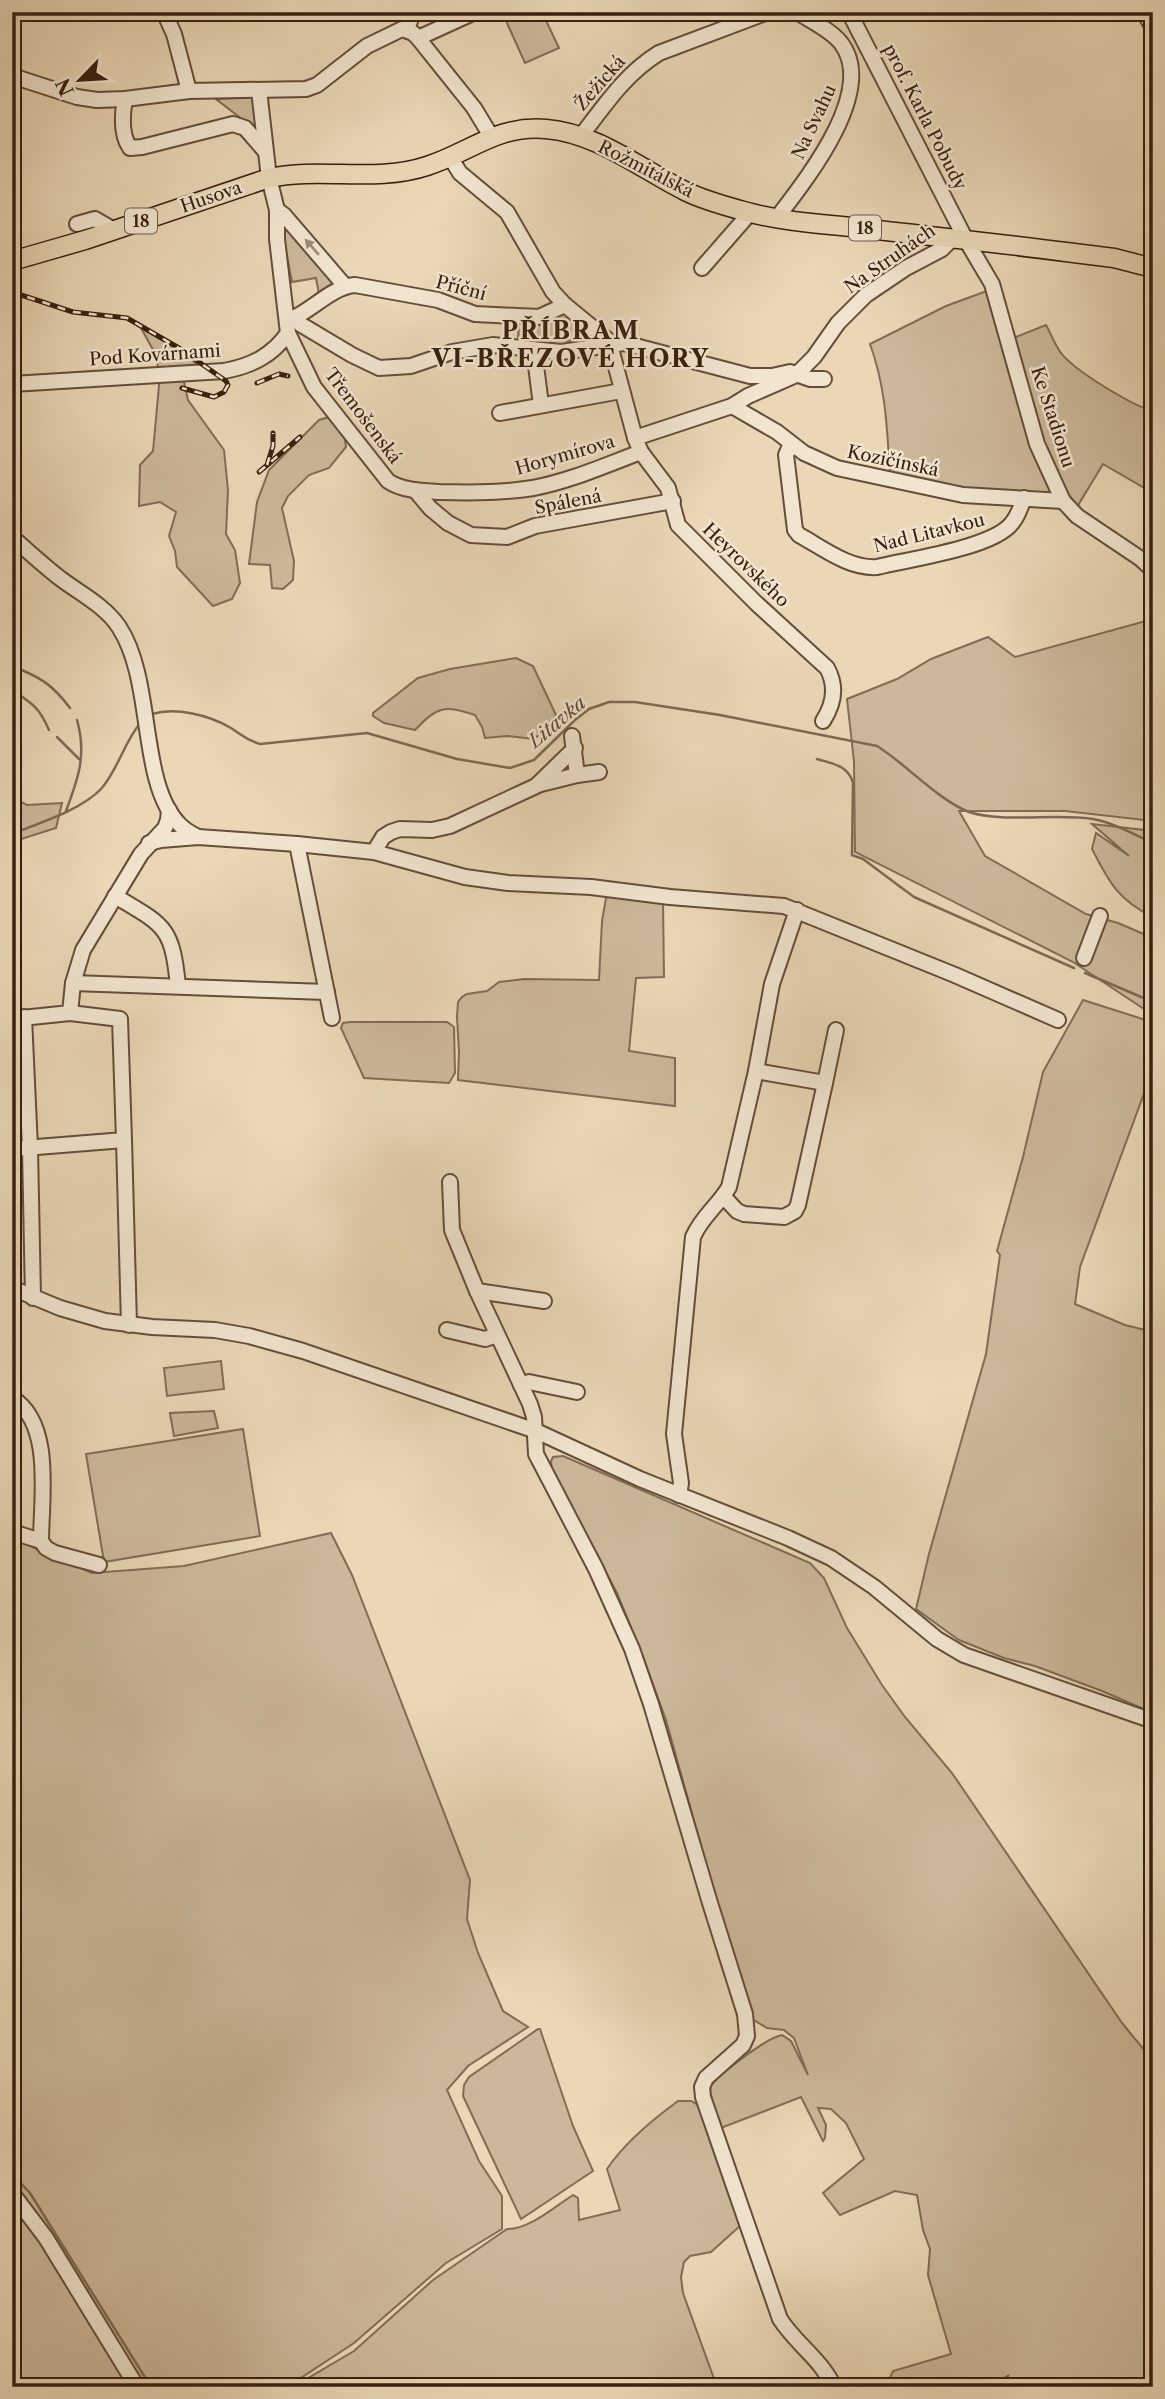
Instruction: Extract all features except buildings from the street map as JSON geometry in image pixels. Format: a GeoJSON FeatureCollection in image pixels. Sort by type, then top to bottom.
{"type":"FeatureCollection","features":[{"type":"Feature","properties":{"kind":"main road","name":"Rožmitálská"},"geometry":{"type":"LineString","coordinates":[[269,178],[295,173],[360,175],[418,169],[450,157],[491,136],[515,130],[544,129],[581,136],[688,192],[776,219],[1114,258],[1153,268]]}},
{"type":"Feature","properties":{"kind":"main road","name":"Husova"},"geometry":{"type":"LineString","coordinates":[[12,261],[269,178]]}},
{"type":"Feature","properties":{"kind":"street"},"geometry":{"type":"LineString","coordinates":[[164,12],[174,34],[189,91]]}},
{"type":"Feature","properties":{"kind":"street"},"geometry":{"type":"LineString","coordinates":[[413,12],[413,34],[462,93],[491,136]]}},
{"type":"Feature","properties":{"kind":"street"},"geometry":{"type":"LineString","coordinates":[[12,76],[77,97],[117,100],[189,91],[312,88],[367,46],[397,30],[413,34],[475,12]]}},
{"type":"Feature","properties":{"kind":"street","name":"Žežická"},"geometry":{"type":"LineString","coordinates":[[581,136],[621,83],[646,61],[659,53],[768,12]]}},
{"type":"Feature","properties":{"kind":"street","name":"Na Svahu"},"geometry":{"type":"LineString","coordinates":[[776,219],[814,170],[845,107],[852,84],[850,61],[841,44],[834,36],[797,12]]}},
{"type":"Feature","properties":{"kind":"street","name":"prof. Karla Pobudy"},"geometry":{"type":"LineString","coordinates":[[849,12],[960,239]]}},
{"type":"Feature","properties":{"kind":"street"},"geometry":{"type":"LineString","coordinates":[[1144,12],[1153,28]]}},
{"type":"Feature","properties":{"kind":"street","name":"Třemošenská"},"geometry":{"type":"LineString","coordinates":[[259,90],[290,323],[314,387],[338,421],[388,481],[415,490],[430,508],[448,523],[471,535]]}},
{"type":"Feature","properties":{"kind":"street"},"geometry":{"type":"LineString","coordinates":[[117,100],[125,140],[130,148],[233,124],[246,128],[265,151]]}},
{"type":"Feature","properties":{"kind":"street"},"geometry":{"type":"LineString","coordinates":[[450,157],[460,173],[507,212],[542,276],[565,305],[604,335],[611,346]]}},
{"type":"Feature","properties":{"kind":"street"},"geometry":{"type":"LineString","coordinates":[[277,210],[345,286]]}},
{"type":"Feature","properties":{"kind":"street"},"geometry":{"type":"LineString","coordinates":[[702,268],[750,212]]}},
{"type":"Feature","properties":{"kind":"street"},"geometry":{"type":"LineString","coordinates":[[77,224],[96,219],[114,230]]}},
{"type":"Feature","properties":{"kind":"street","name":"Na Struhách"},"geometry":{"type":"LineString","coordinates":[[635,438],[732,406],[796,375],[814,357],[838,323],[866,295],[906,268],[960,239]]}},
{"type":"Feature","properties":{"kind":"street","name":"Ke Stadionu"},"geometry":{"type":"LineString","coordinates":[[960,239],[987,273],[995,293],[1037,444],[1063,501],[1076,516],[1153,570]]}},
{"type":"Feature","properties":{"kind":"street","name":"Příční"},"geometry":{"type":"LineString","coordinates":[[345,286],[355,285],[427,298],[475,314],[529,318],[550,313],[565,305]]}},
{"type":"Feature","properties":{"kind":"street","name":"Pod Kovárnami"},"geometry":{"type":"LineString","coordinates":[[12,384],[224,371],[246,365],[275,349],[290,323],[345,286]]}},
{"type":"Feature","properties":{"kind":"street"},"geometry":{"type":"LineString","coordinates":[[290,323],[300,324],[379,368],[411,366],[472,347],[493,345],[561,352],[624,343],[750,376],[772,376],[790,372],[810,379],[824,379]]}},
{"type":"Feature","properties":{"kind":"street","name":"Heyrovského"},"geometry":{"type":"LineString","coordinates":[[611,346],[635,438],[641,452],[668,488],[678,525],[756,603],[827,668],[832,676],[834,693],[823,721]]}},
{"type":"Feature","properties":{"kind":"street"},"geometry":{"type":"LineString","coordinates":[[534,350],[541,405]]}},
{"type":"Feature","properties":{"kind":"street"},"geometry":{"type":"LineString","coordinates":[[500,413],[621,391]]}},
{"type":"Feature","properties":{"kind":"street","name":"Kozičínská"},"geometry":{"type":"LineString","coordinates":[[732,406],[821,461],[858,474],[963,495],[1063,501]]}},
{"type":"Feature","properties":{"kind":"street","name":"Nad Litavkou"},"geometry":{"type":"LineString","coordinates":[[791,444],[786,455],[795,530],[799,535],[864,568],[991,539],[1012,524],[1024,498]]}},
{"type":"Feature","properties":{"kind":"street","name":"Horymírova"},"geometry":{"type":"LineString","coordinates":[[415,490],[479,492],[533,488],[641,452]]}},
{"type":"Feature","properties":{"kind":"street","name":"Spálená"},"geometry":{"type":"LineString","coordinates":[[471,535],[507,537],[535,526],[673,501]]}},
{"type":"Feature","properties":{"kind":"street"},"geometry":{"type":"LineString","coordinates":[[12,537],[60,578],[110,615],[120,628],[140,681],[153,763],[169,810],[181,826],[198,838]]}},
{"type":"Feature","properties":{"kind":"street"},"geometry":{"type":"LineString","coordinates":[[536,786],[573,742],[577,775]]}},
{"type":"Feature","properties":{"kind":"street"},"geometry":{"type":"LineString","coordinates":[[374,852],[383,837],[391,832],[400,829],[441,829],[536,786],[599,772]]}},
{"type":"Feature","properties":{"kind":"street"},"geometry":{"type":"LineString","coordinates":[[70,1013],[73,983],[83,950],[141,853],[169,820],[169,810]]}},
{"type":"Feature","properties":{"kind":"street"},"geometry":{"type":"LineString","coordinates":[[149,844],[161,840],[198,838],[297,844],[374,852],[466,877],[487,880],[770,904],[797,910],[1058,1020]]}},
{"type":"Feature","properties":{"kind":"street"},"geometry":{"type":"LineString","coordinates":[[297,844],[332,1018]]}},
{"type":"Feature","properties":{"kind":"street"},"geometry":{"type":"LineString","coordinates":[[115,896],[157,922],[166,932],[173,946],[177,986]]}},
{"type":"Feature","properties":{"kind":"street"},"geometry":{"type":"LineString","coordinates":[[679,1495],[681,1483],[674,1434],[693,1237],[706,1214],[729,1187],[756,1071],[772,984],[797,910]]}},
{"type":"Feature","properties":{"kind":"street"},"geometry":{"type":"LineString","coordinates":[[1084,958],[1100,916]]}},
{"type":"Feature","properties":{"kind":"street"},"geometry":{"type":"LineString","coordinates":[[73,983],[327,992]]}},
{"type":"Feature","properties":{"kind":"street"},"geometry":{"type":"LineString","coordinates":[[33,1298],[30,1148],[18,1018],[70,1013],[120,1019],[129,1325]]}},
{"type":"Feature","properties":{"kind":"street"},"geometry":{"type":"LineString","coordinates":[[723,1196],[737,1211],[744,1214],[783,1217],[795,1211],[836,1030]]}},
{"type":"Feature","properties":{"kind":"street"},"geometry":{"type":"LineString","coordinates":[[756,1071],[825,1083]]}},
{"type":"Feature","properties":{"kind":"street"},"geometry":{"type":"LineString","coordinates":[[12,1149],[124,1140]]}},
{"type":"Feature","properties":{"kind":"street"},"geometry":{"type":"LineString","coordinates":[[450,1182],[453,1230],[477,1291],[534,1417],[536,1454],[596,1569],[639,1671],[745,2014],[747,2036],[743,2045],[706,2078],[702,2087],[703,2097],[780,2319],[794,2338],[827,2372],[834,2387]]}},
{"type":"Feature","properties":{"kind":"street"},"geometry":{"type":"LineString","coordinates":[[12,1288],[71,1312],[129,1325],[205,1329],[249,1336],[303,1350],[536,1431],[679,1495],[831,1558],[874,1587],[937,1639],[964,1655],[1153,1721]]}},
{"type":"Feature","properties":{"kind":"street"},"geometry":{"type":"LineString","coordinates":[[477,1291],[544,1301]]}},
{"type":"Feature","properties":{"kind":"street"},"geometry":{"type":"LineString","coordinates":[[447,1330],[485,1339],[497,1335]]}},
{"type":"Feature","properties":{"kind":"street"},"geometry":{"type":"LineString","coordinates":[[521,1385],[529,1382],[576,1392]]}},
{"type":"Feature","properties":{"kind":"street"},"geometry":{"type":"LineString","coordinates":[[12,1398],[27,1410],[40,1439],[41,1541],[55,1553],[99,1565]]}},
{"type":"Feature","properties":{"kind":"street"},"geometry":{"type":"LineString","coordinates":[[12,1532],[41,1541]]}},
{"type":"Feature","properties":{"kind":"street"},"geometry":{"type":"LineString","coordinates":[[12,2193],[46,2238],[137,2387]]}},
{"type":"Feature","properties":{"kind":"shaded area"},"geometry":{"type":"Polygon","coordinates":[[[502,12],[542,12],[559,48],[525,63],[502,12]]]}},
{"type":"Feature","properties":{"kind":"shaded area"},"geometry":{"type":"Polygon","coordinates":[[[256,97],[260,133],[216,99],[256,97]]]}},
{"type":"Feature","properties":{"kind":"shaded area"},"geometry":{"type":"Polygon","coordinates":[[[292,230],[333,279],[331,287],[319,294],[316,278],[292,282],[283,236],[285,231],[292,230]]]}},
{"type":"Feature","properties":{"kind":"shaded area"},"geometry":{"type":"Polygon","coordinates":[[[992,289],[1061,499],[963,495],[890,475],[883,392],[870,344],[946,306],[992,289]]]}},
{"type":"Feature","properties":{"kind":"shaded area"},"geometry":{"type":"Polygon","coordinates":[[[572,318],[601,342],[518,339],[519,320],[572,318]]]}},
{"type":"Feature","properties":{"kind":"shaded area"},"geometry":{"type":"Polygon","coordinates":[[[1046,325],[1061,353],[1078,369],[1118,395],[1153,411],[1153,493],[1103,464],[1074,512],[1042,456],[1011,339],[1046,325]]]}},
{"type":"Feature","properties":{"kind":"shaded area"},"geometry":{"type":"Polygon","coordinates":[[[141,328],[180,351],[206,371],[184,382],[188,400],[224,450],[228,490],[226,534],[235,550],[240,583],[232,599],[213,606],[177,567],[169,536],[176,512],[160,502],[139,506],[140,465],[153,451],[159,385],[157,357],[141,328]]]}},
{"type":"Feature","properties":{"kind":"shaded area"},"geometry":{"type":"Polygon","coordinates":[[[329,417],[344,434],[346,447],[329,468],[309,475],[288,496],[282,508],[294,561],[293,580],[283,589],[272,588],[270,565],[249,564],[257,502],[269,470],[319,420],[329,417]]]}},
{"type":"Feature","properties":{"kind":"shaded area"},"geometry":{"type":"Polygon","coordinates":[[[1153,619],[1153,821],[1065,811],[959,811],[985,856],[1086,914],[1118,923],[1153,938],[1153,1015],[1073,962],[855,852],[854,762],[847,699],[897,679],[931,659],[988,637],[1015,657],[1153,619]]]}},
{"type":"Feature","properties":{"kind":"shaded area"},"geometry":{"type":"Polygon","coordinates":[[[516,658],[533,666],[556,715],[544,733],[533,739],[507,736],[485,738],[475,715],[456,710],[436,712],[415,730],[384,723],[373,716],[373,713],[418,678],[450,669],[516,658]]]}},
{"type":"Feature","properties":{"kind":"shaded area"},"geometry":{"type":"Polygon","coordinates":[[[12,800],[27,805],[62,803],[56,828],[12,842],[12,800]]]}},
{"type":"Feature","properties":{"kind":"shaded area"},"geometry":{"type":"Polygon","coordinates":[[[1092,824],[1153,831],[1153,917],[1131,904],[1110,881],[1092,849],[1096,833],[1129,856],[1092,824]]]}},
{"type":"Feature","properties":{"kind":"shaded area"},"geometry":{"type":"Polygon","coordinates":[[[613,896],[663,901],[664,977],[636,978],[629,1051],[675,1058],[675,1106],[458,1080],[457,1017],[458,1002],[462,997],[487,991],[499,982],[524,979],[599,980],[602,921],[606,898],[613,896]]]}},
{"type":"Feature","properties":{"kind":"shaded area"},"geometry":{"type":"Polygon","coordinates":[[[1083,1000],[1149,1021],[1153,1029],[1153,1069],[1080,1267],[1075,1304],[1125,1325],[1153,1332],[1153,1713],[1102,1691],[959,1640],[916,1609],[986,1354],[1000,1255],[997,1251],[1043,1072],[1083,1000]]]}},
{"type":"Feature","properties":{"kind":"shaded area"},"geometry":{"type":"Polygon","coordinates":[[[447,1022],[454,1027],[455,1073],[449,1083],[364,1078],[341,1028],[343,1023],[447,1022]]]}},
{"type":"Feature","properties":{"kind":"shaded area"},"geometry":{"type":"Polygon","coordinates":[[[221,1361],[224,1389],[167,1396],[164,1368],[221,1361]]]}},
{"type":"Feature","properties":{"kind":"shaded area"},"geometry":{"type":"Polygon","coordinates":[[[214,1411],[218,1428],[174,1436],[170,1413],[214,1411]]]}},
{"type":"Feature","properties":{"kind":"shaded area"},"geometry":{"type":"Polygon","coordinates":[[[243,1429],[260,1536],[104,1562],[86,1454],[243,1429]]]}},
{"type":"Feature","properties":{"kind":"shaded area"},"geometry":{"type":"Polygon","coordinates":[[[563,1456],[810,1563],[824,1578],[847,1628],[882,1685],[952,1773],[1122,2023],[1153,2057],[1153,2387],[1000,2387],[1009,2375],[989,2387],[886,2387],[893,2371],[951,2354],[928,2275],[930,2249],[923,2230],[917,2195],[895,2191],[840,2215],[823,2193],[864,2159],[846,2123],[831,2109],[818,2108],[826,2125],[823,2141],[801,2097],[721,2128],[710,2092],[711,2086],[733,2065],[766,2042],[782,2035],[791,2041],[808,2075],[794,2038],[784,2030],[767,2028],[752,2019],[666,1720],[642,1654],[617,1593],[552,1473],[553,1457],[563,1456]]]}},
{"type":"Feature","properties":{"kind":"shaded area"},"geometry":{"type":"Polygon","coordinates":[[[331,1533],[352,1575],[470,1880],[467,1919],[478,1953],[503,2011],[528,2027],[468,2066],[447,2090],[479,2161],[502,2196],[502,2229],[446,2263],[354,2343],[287,2387],[12,2387],[12,1538],[92,1573],[184,1566],[331,1533]]]}},
{"type":"Feature","properties":{"kind":"shaded area"},"geometry":{"type":"Polygon","coordinates":[[[538,2029],[573,2126],[593,2171],[521,2219],[463,2096],[464,2085],[469,2077],[538,2029]]]}},
{"type":"Feature","properties":{"kind":"shaded area"},"geometry":{"type":"Polygon","coordinates":[[[678,2101],[691,2101],[700,2106],[740,2226],[711,2252],[690,2256],[684,2262],[681,2277],[683,2293],[717,2387],[293,2387],[354,2351],[433,2280],[507,2229],[533,2221],[573,2195],[578,2198],[579,2220],[620,2210],[607,2169],[640,2132],[678,2101]]]}},
{"type":"Feature","properties":{"kind":"waterway"},"geometry":{"type":"LineString","coordinates":[[12,666],[45,682],[70,708]]}},
{"type":"Feature","properties":{"kind":"waterway"},"geometry":{"type":"LineString","coordinates":[[12,690],[35,707],[49,730]]}},
{"type":"Feature","properties":{"kind":"waterway","name":"Litavka"},"geometry":{"type":"LineString","coordinates":[[152,714],[171,711],[203,716],[260,744],[367,733],[457,759],[510,768],[534,760],[589,709],[609,702],[635,702],[720,715],[877,746],[934,791],[969,812],[997,817],[1093,819],[1153,843]]}},
{"type":"Feature","properties":{"kind":"waterway"},"geometry":{"type":"LineString","coordinates":[[66,811],[81,756],[77,720]]}},
{"type":"Feature","properties":{"kind":"waterway","name":"Litavka"},"geometry":{"type":"LineString","coordinates":[[12,834],[59,815],[93,797],[107,781],[141,722]]}},
{"type":"Feature","properties":{"kind":"waterway"},"geometry":{"type":"LineString","coordinates":[[57,737],[79,759]]}},
{"type":"Feature","properties":{"kind":"waterway"},"geometry":{"type":"LineString","coordinates":[[817,759],[844,769],[851,777],[852,855],[863,859],[914,897],[1074,968]]}},
{"type":"Feature","properties":{"kind":"waterway"},"geometry":{"type":"LineString","coordinates":[[1085,973],[1153,1002]]}},
{"type":"Feature","properties":{"kind":"waterway"},"geometry":{"type":"LineString","coordinates":[[12,2174],[30,2193],[151,2387]]}},
{"type":"Feature","properties":{"kind":"railway"},"geometry":{"type":"LineString","coordinates":[[12,292],[73,312],[127,318],[179,348],[228,385],[224,392],[214,397],[182,388]]}},
{"type":"Feature","properties":{"kind":"railway"},"geometry":{"type":"LineString","coordinates":[[257,383],[279,374],[288,376]]}},
{"type":"Feature","properties":{"kind":"railway"},"geometry":{"type":"LineString","coordinates":[[267,465],[273,446],[273,433]]}},
{"type":"Feature","properties":{"kind":"railway"},"geometry":{"type":"LineString","coordinates":[[259,472],[300,437]]}},
{"type":"Feature","properties":{"kind":"district","name":"PŘÍBRAM VI-BŘEZOVÉ HORY"},"geometry":{"type":"Point","coordinates":[571,344]}}]}
